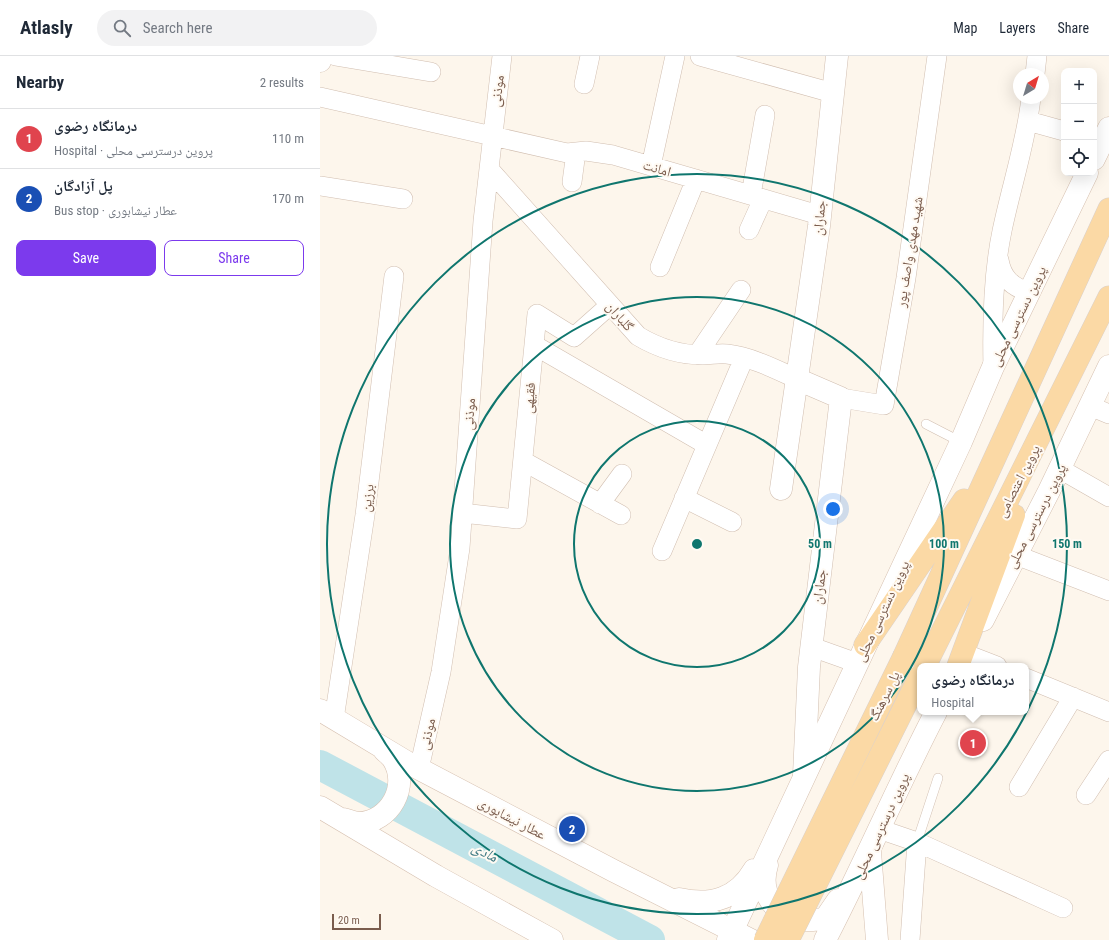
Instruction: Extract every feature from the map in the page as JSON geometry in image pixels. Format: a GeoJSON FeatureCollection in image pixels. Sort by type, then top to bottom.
{"type":"FeatureCollection","features":[{"type":"Feature","properties":{"kind":"main road"},"geometry":{"type":"LineString","coordinates":[[320,61],[321,56]]}},
{"type":"Feature","properties":{"kind":"main road","name":"جماران"},"geometry":{"type":"LineString","coordinates":[[781,489],[819,226],[837,56]]}},
{"type":"Feature","properties":{"kind":"main road","name":"پروین دسترسی محلی"},"geometry":{"type":"LineString","coordinates":[[737,937],[777,834],[804,775],[961,442],[993,368],[1086,176]]}},
{"type":"Feature","properties":{"kind":"main road"},"geometry":{"type":"LineString","coordinates":[[861,654],[999,450],[1109,209]]}},
{"type":"Feature","properties":{"kind":"main road","name":"پروین اعتصامی"},"geometry":{"type":"LineString","coordinates":[[927,663],[1109,297]]}},
{"type":"Feature","properties":{"kind":"main road","name":"پروین درسترسی محلی"},"geometry":{"type":"LineString","coordinates":[[961,662],[1060,469],[1099,410],[1109,366]]}},
{"type":"Feature","properties":{"kind":"main road"},"geometry":{"type":"LineString","coordinates":[[798,379],[841,398]]}},
{"type":"Feature","properties":{"kind":"main road","name":"جماران"},"geometry":{"type":"LineString","coordinates":[[804,775],[812,647],[841,398]]}},
{"type":"Feature","properties":{"kind":"main road"},"geometry":{"type":"LineString","coordinates":[[961,662],[1052,412]]}},
{"type":"Feature","properties":{"kind":"main road","name":"پل سرهنگ"},"geometry":{"type":"LineString","coordinates":[[765,940],[904,656],[999,450]]}},
{"type":"Feature","properties":{"kind":"main road","name":"پل سرهنگ"},"geometry":{"type":"LineString","coordinates":[[788,940],[917,683]]}},
{"type":"Feature","properties":{"kind":"main road","name":"عطار نیشابوری"},"geometry":{"type":"LineString","coordinates":[[327,714],[381,747],[409,772],[661,894],[737,937]]}},
{"type":"Feature","properties":{"kind":"main road","name":"پروین درسترسی محلی"},"geometry":{"type":"LineString","coordinates":[[825,940],[866,860],[903,778],[934,715]]}},
{"type":"Feature","properties":{"kind":"main road"},"geometry":{"type":"LineString","coordinates":[[341,819],[358,823],[375,819],[389,809],[409,772]]}},
{"type":"Feature","properties":{"kind":"main road"},"geometry":{"type":"LineString","coordinates":[[320,807],[436,876],[552,940]]}},
{"type":"Feature","properties":{"kind":"main road"},"geometry":{"type":"LineString","coordinates":[[661,894],[694,902],[721,900],[748,881],[777,834]]}},
{"type":"Feature","properties":{"kind":"main road"},"geometry":{"type":"LineString","coordinates":[[777,834],[765,872],[766,894],[775,908],[790,916],[805,920],[825,919],[866,860]]}},
{"type":"Feature","properties":{"kind":"main road"},"geometry":{"type":"LineString","coordinates":[[866,860],[877,940]]}},
{"type":"Feature","properties":{"kind":"street"},"geometry":{"type":"LineString","coordinates":[[335,56],[431,72]]}},
{"type":"Feature","properties":{"kind":"street","name":"موذنی"},"geometry":{"type":"LineString","coordinates":[[409,772],[441,672],[460,548],[483,220],[491,137],[502,56]]}},
{"type":"Feature","properties":{"kind":"street"},"geometry":{"type":"LineString","coordinates":[[584,84],[590,56]]}},
{"type":"Feature","properties":{"kind":"street"},"geometry":{"type":"LineString","coordinates":[[651,166],[674,56]]}},
{"type":"Feature","properties":{"kind":"street"},"geometry":{"type":"LineString","coordinates":[[700,56],[833,93]]}},
{"type":"Feature","properties":{"kind":"street","name":"شهید مهدی واصف پور"},"geometry":{"type":"LineString","coordinates":[[841,398],[884,405],[906,278],[937,56]]}},
{"type":"Feature","properties":{"kind":"street"},"geometry":{"type":"LineString","coordinates":[[1036,68],[1037,56]]}},
{"type":"Feature","properties":{"kind":"street"},"geometry":{"type":"LineString","coordinates":[[320,97],[491,137]]}},
{"type":"Feature","properties":{"kind":"street"},"geometry":{"type":"LineString","coordinates":[[993,368],[992,326],[1002,232],[1028,121],[1030,104]]}},
{"type":"Feature","properties":{"kind":"street"},"geometry":{"type":"LineString","coordinates":[[749,230],[757,197],[765,115]]}},
{"type":"Feature","properties":{"kind":"street"},"geometry":{"type":"LineString","coordinates":[[1028,121],[1061,130]]}},
{"type":"Feature","properties":{"kind":"street","name":"امانت"},"geometry":{"type":"LineString","coordinates":[[491,137],[567,153],[586,151],[613,155],[819,215]]}},
{"type":"Feature","properties":{"kind":"street"},"geometry":{"type":"LineString","coordinates":[[572,182],[576,152]]}},
{"type":"Feature","properties":{"kind":"street","name":"گلباران"},"geometry":{"type":"LineString","coordinates":[[489,169],[638,336],[657,347],[677,353],[697,355],[727,354],[757,362],[798,379]]}},
{"type":"Feature","properties":{"kind":"street"},"geometry":{"type":"LineString","coordinates":[[660,267],[696,179]]}},
{"type":"Feature","properties":{"kind":"street"},"geometry":{"type":"LineString","coordinates":[[320,186],[403,199]]}},
{"type":"Feature","properties":{"kind":"street"},"geometry":{"type":"LineString","coordinates":[[999,257],[1001,270],[1007,280],[1017,289],[1029,292]]}},
{"type":"Feature","properties":{"kind":"street","name":"برزین"},"geometry":{"type":"LineString","coordinates":[[327,714],[365,515],[394,276]]}},
{"type":"Feature","properties":{"kind":"street"},"geometry":{"type":"LineString","coordinates":[[697,355],[741,290]]}},
{"type":"Feature","properties":{"kind":"street","name":"فقیهی"},"geometry":{"type":"LineString","coordinates":[[462,513],[518,518],[537,314],[574,337],[610,305]]}},
{"type":"Feature","properties":{"kind":"street"},"geometry":{"type":"LineString","coordinates":[[534,345],[707,445]]}},
{"type":"Feature","properties":{"kind":"street"},"geometry":{"type":"LineString","coordinates":[[662,551],[744,358]]}},
{"type":"Feature","properties":{"kind":"street"},"geometry":{"type":"LineString","coordinates":[[523,461],[621,515]]}},
{"type":"Feature","properties":{"kind":"street"},"geometry":{"type":"LineString","coordinates":[[1060,469],[1109,496]]}},
{"type":"Feature","properties":{"kind":"street"},"geometry":{"type":"LineString","coordinates":[[600,504],[622,474]]}},
{"type":"Feature","properties":{"kind":"street"},"geometry":{"type":"LineString","coordinates":[[684,498],[732,522]]}},
{"type":"Feature","properties":{"kind":"street"},"geometry":{"type":"LineString","coordinates":[[1016,555],[1109,591]]}},
{"type":"Feature","properties":{"kind":"street"},"geometry":{"type":"LineString","coordinates":[[812,647],[861,654]]}},
{"type":"Feature","properties":{"kind":"street"},"geometry":{"type":"LineString","coordinates":[[1029,679],[1109,712]]}},
{"type":"Feature","properties":{"kind":"street"},"geometry":{"type":"LineString","coordinates":[[1019,787],[1073,697]]}},
{"type":"Feature","properties":{"kind":"street"},"geometry":{"type":"LineString","coordinates":[[1086,795],[1109,760]]}},
{"type":"Feature","properties":{"kind":"street"},"geometry":{"type":"LineString","coordinates":[[879,829],[917,842],[1063,908]]}},
{"type":"Feature","properties":{"kind":"street"},"geometry":{"type":"LineString","coordinates":[[910,940],[917,842]]}},
{"type":"Feature","properties":{"kind":"lane"},"geometry":{"type":"LineString","coordinates":[[926,424],[961,442]]}},
{"type":"Feature","properties":{"kind":"lane"},"geometry":{"type":"LineString","coordinates":[[917,842],[938,778]]}},
{"type":"Feature","properties":{"kind":"waterway","name":"مادی"},"geometry":{"type":"LineString","coordinates":[[320,765],[650,940]]}},
{"type":"Feature","properties":{"kind":"place","name":"درمانگاه رضوی"},"geometry":{"type":"Point","coordinates":[973,743]}},
{"type":"Feature","properties":{"kind":"place","name":"پل آزادگان"},"geometry":{"type":"Point","coordinates":[572,829]}}]}
